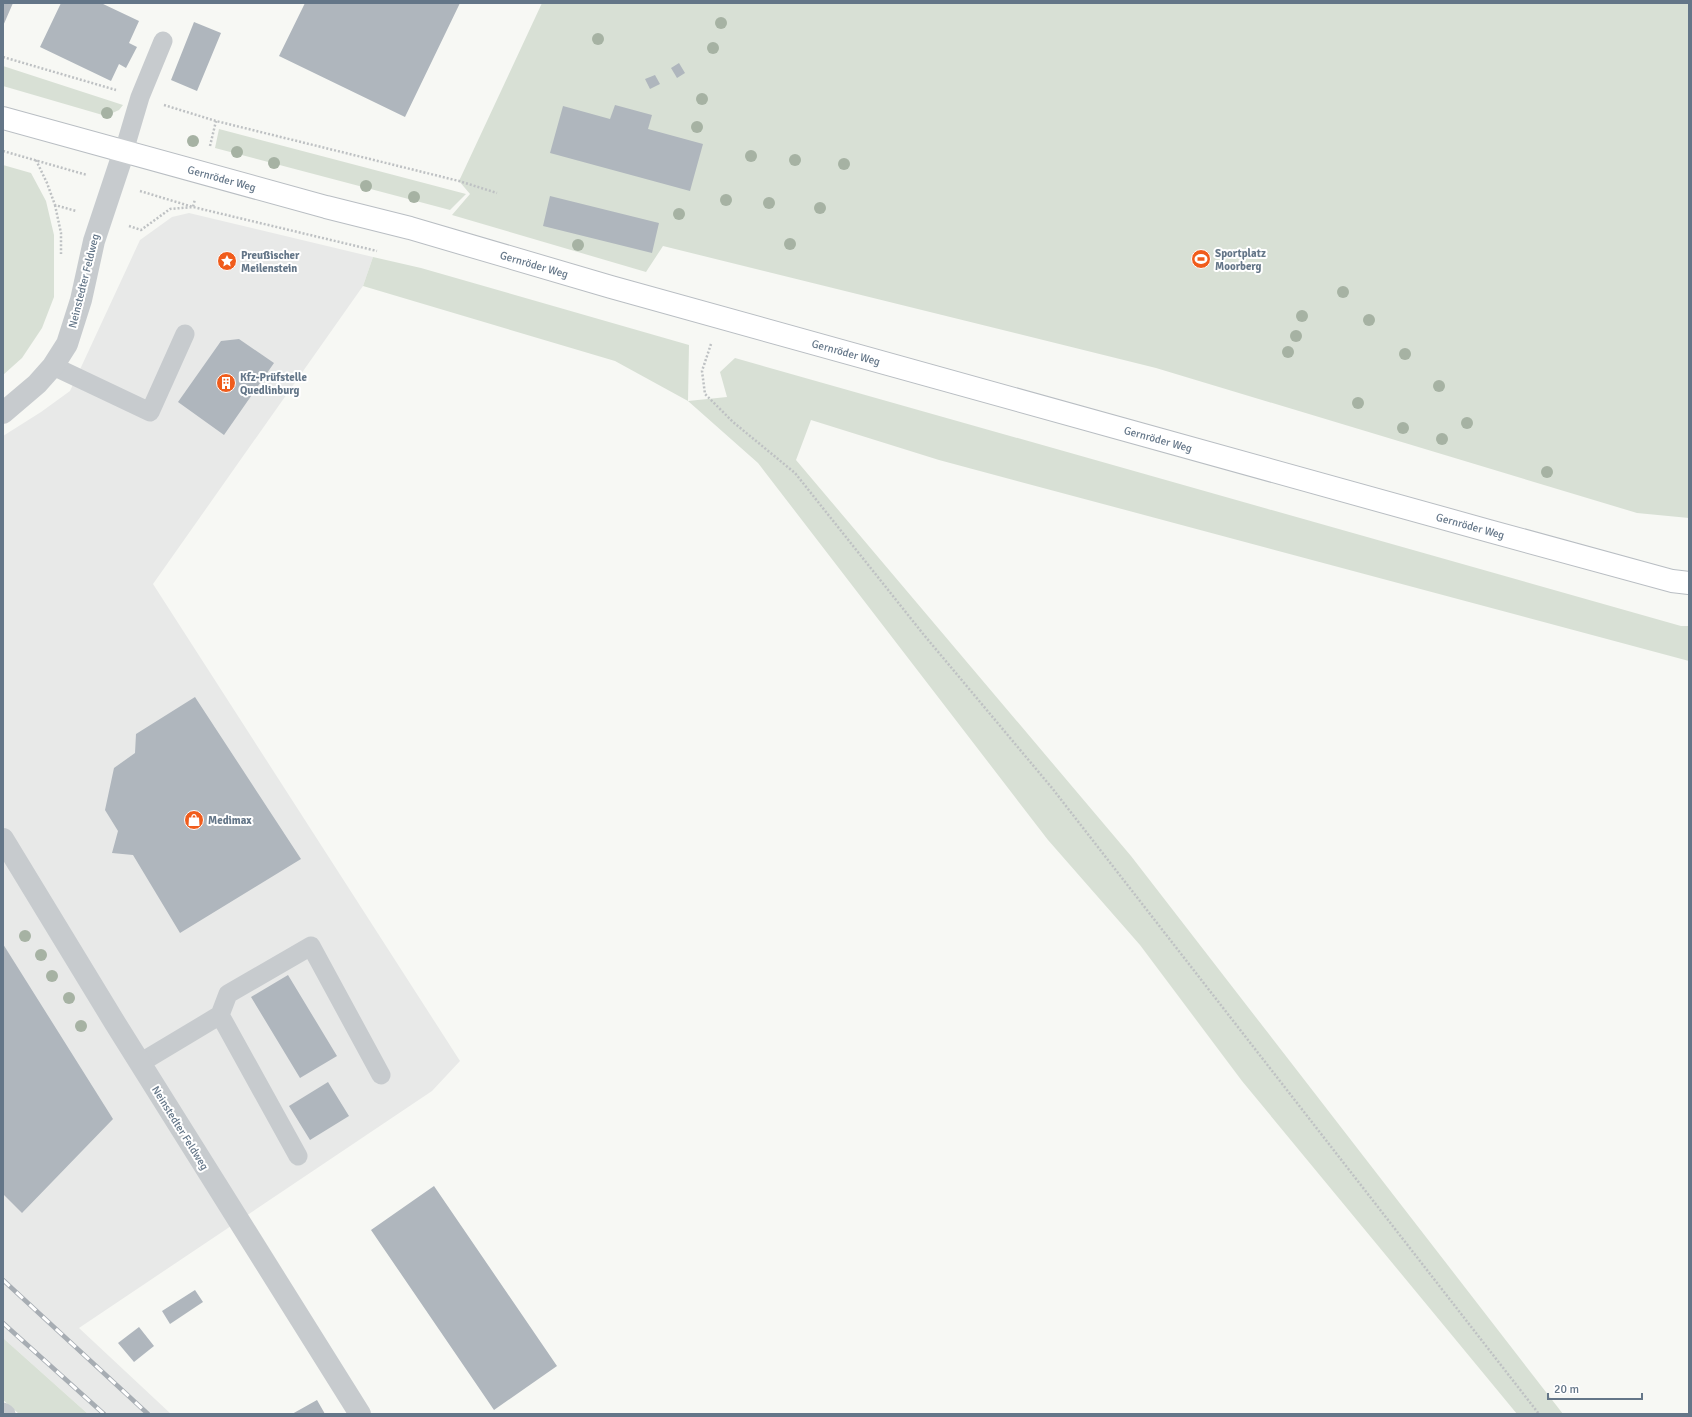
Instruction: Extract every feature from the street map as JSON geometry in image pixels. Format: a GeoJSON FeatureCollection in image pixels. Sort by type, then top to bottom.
{"type":"FeatureCollection","features":[{"type":"Feature","properties":{"kind":"main road","name":"Gernröder Weg"},"geometry":{"type":"LineString","coordinates":[[3,118],[318,205],[410,228],[611,287],[1489,532],[1672,581],[1689,583]]}},
{"type":"Feature","properties":{"kind":"street","name":"Neinstedter Feldweg"},"geometry":{"type":"LineString","coordinates":[[3,413],[37,384],[53,366],[67,344],[77,316],[92,247],[124,151]]}},
{"type":"Feature","properties":{"kind":"street","name":"Neinstedter Feldweg"},"geometry":{"type":"LineString","coordinates":[[3,839],[140,1063],[360,1414]]}},
{"type":"Feature","properties":{"kind":"lane"},"geometry":{"type":"LineString","coordinates":[[124,151],[140,98],[163,41]]}},
{"type":"Feature","properties":{"kind":"lane"},"geometry":{"type":"LineString","coordinates":[[53,366],[150,412],[185,334]]}},
{"type":"Feature","properties":{"kind":"lane"},"geometry":{"type":"LineString","coordinates":[[140,1063],[220,1015],[228,994],[311,946],[380,1075]]}},
{"type":"Feature","properties":{"kind":"lane"},"geometry":{"type":"LineString","coordinates":[[220,1015],[298,1156]]}},
{"type":"Feature","properties":{"kind":"path"},"geometry":{"type":"LineString","coordinates":[[3,57],[216,121],[459,181],[497,193]]}},
{"type":"Feature","properties":{"kind":"path"},"geometry":{"type":"LineString","coordinates":[[55,205],[61,233],[61,256]]}},
{"type":"Feature","properties":{"kind":"path"},"geometry":{"type":"LineString","coordinates":[[712,339],[702,372],[705,394],[733,422],[794,473],[924,635],[1052,788],[1540,1414]]}},
{"type":"Feature","properties":{"kind":"shaded area","name":"Sportplatz Moorberg"},"geometry":{"type":"Polygon","coordinates":[[[542,3],[1689,3],[1689,518],[1637,513],[1156,368],[663,246],[646,272],[452,215],[470,194],[459,181],[542,3]]]}},
{"type":"Feature","properties":{"kind":"shaded area"},"geometry":{"type":"Polygon","coordinates":[[[3,66],[123,105],[119,110],[106,116],[3,86],[3,66]]]}},
{"type":"Feature","properties":{"kind":"shaded area"},"geometry":{"type":"Polygon","coordinates":[[[219,129],[466,194],[450,210],[215,148],[219,129]]]}},
{"type":"Feature","properties":{"kind":"shaded area"},"geometry":{"type":"Polygon","coordinates":[[[3,165],[31,173],[46,201],[54,235],[54,297],[42,328],[22,358],[3,375],[3,165]]]}},
{"type":"Feature","properties":{"kind":"shaded area"},"geometry":{"type":"Polygon","coordinates":[[[189,213],[373,257],[363,286],[153,584],[460,1061],[432,1091],[79,1328],[171,1414],[88,1414],[3,1338],[3,436],[41,412],[70,391],[140,240],[172,217],[189,213]]]}},
{"type":"Feature","properties":{"kind":"shaded area"},"geometry":{"type":"Polygon","coordinates":[[[373,257],[421,268],[689,345],[688,401],[615,361],[363,286],[373,257]]]}},
{"type":"Feature","properties":{"kind":"shaded area"},"geometry":{"type":"Polygon","coordinates":[[[735,358],[1681,626],[1689,626],[1689,661],[939,460],[811,420],[796,460],[1131,856],[1563,1414],[1517,1414],[1242,1081],[1140,945],[1048,840],[758,463],[688,401],[727,397],[720,372],[735,358]]]}},
{"type":"Feature","properties":{"kind":"shaded area"},"geometry":{"type":"Polygon","coordinates":[[[3,1338],[88,1414],[19,1414],[3,1400],[3,1338]]]}},
{"type":"Feature","properties":{"kind":"building"},"geometry":{"type":"Polygon","coordinates":[[[3,3],[13,3],[3,26],[3,3]]]}},
{"type":"Feature","properties":{"kind":"building"},"geometry":{"type":"Polygon","coordinates":[[[61,3],[101,3],[139,21],[129,43],[137,47],[126,68],[119,64],[111,81],[40,47],[61,3]]]}},
{"type":"Feature","properties":{"kind":"building"},"geometry":{"type":"Polygon","coordinates":[[[305,3],[460,3],[405,117],[279,56],[305,3]]]}},
{"type":"Feature","properties":{"kind":"building"},"geometry":{"type":"Polygon","coordinates":[[[194,22],[221,33],[197,91],[171,80],[194,22]]]}},
{"type":"Feature","properties":{"kind":"building"},"geometry":{"type":"Polygon","coordinates":[[[679,63],[685,73],[677,78],[671,68],[679,63]]]}},
{"type":"Feature","properties":{"kind":"building"},"geometry":{"type":"Polygon","coordinates":[[[655,75],[660,84],[650,89],[645,79],[655,75]]]}},
{"type":"Feature","properties":{"kind":"building"},"geometry":{"type":"Polygon","coordinates":[[[615,105],[652,115],[648,129],[703,144],[690,191],[550,153],[563,106],[610,119],[615,105]]]}},
{"type":"Feature","properties":{"kind":"building"},"geometry":{"type":"Polygon","coordinates":[[[550,196],[659,223],[652,253],[543,226],[550,196]]]}},
{"type":"Feature","properties":{"kind":"building","name":"Kfz-Prüfstelle Quedlinburg"},"geometry":{"type":"Polygon","coordinates":[[[239,339],[274,363],[224,435],[178,402],[221,341],[239,339]]]}},
{"type":"Feature","properties":{"kind":"building","name":"Medimax"},"geometry":{"type":"Polygon","coordinates":[[[195,697],[301,859],[180,933],[133,855],[112,853],[118,831],[105,810],[114,768],[135,753],[136,734],[195,697]]]}},
{"type":"Feature","properties":{"kind":"building"},"geometry":{"type":"Polygon","coordinates":[[[3,944],[113,1119],[22,1213],[3,1194],[3,944]]]}},
{"type":"Feature","properties":{"kind":"building"},"geometry":{"type":"Polygon","coordinates":[[[288,975],[337,1056],[300,1078],[251,997],[288,975]]]}},
{"type":"Feature","properties":{"kind":"building"},"geometry":{"type":"Polygon","coordinates":[[[328,1082],[349,1116],[310,1140],[289,1106],[328,1082]]]}},
{"type":"Feature","properties":{"kind":"building"},"geometry":{"type":"Polygon","coordinates":[[[434,1186],[557,1366],[494,1410],[371,1230],[434,1186]]]}},
{"type":"Feature","properties":{"kind":"building"},"geometry":{"type":"Polygon","coordinates":[[[195,1290],[203,1302],[170,1324],[162,1311],[195,1290]]]}},
{"type":"Feature","properties":{"kind":"building"},"geometry":{"type":"Polygon","coordinates":[[[139,1327],[154,1346],[134,1362],[118,1343],[139,1327]]]}},
{"type":"Feature","properties":{"kind":"building"},"geometry":{"type":"Polygon","coordinates":[[[317,1400],[325,1414],[292,1414],[317,1400]]]}},
{"type":"Feature","properties":{"kind":"railway"},"geometry":{"type":"LineString","coordinates":[[3,1280],[148,1414]]}},
{"type":"Feature","properties":{"kind":"railway"},"geometry":{"type":"LineString","coordinates":[[3,1323],[104,1414]]}},
{"type":"Feature","properties":{"kind":"place","name":"Sportplatz Moorberg"},"geometry":{"type":"Point","coordinates":[1201,259]}},
{"type":"Feature","properties":{"kind":"place","name":"Preußischer Meilenstein"},"geometry":{"type":"Point","coordinates":[227,261]}},
{"type":"Feature","properties":{"kind":"place","name":"Kfz-Prüfstelle Quedlinburg"},"geometry":{"type":"Point","coordinates":[226,383]}},
{"type":"Feature","properties":{"kind":"place","name":"Medimax"},"geometry":{"type":"Point","coordinates":[194,820]}}]}
